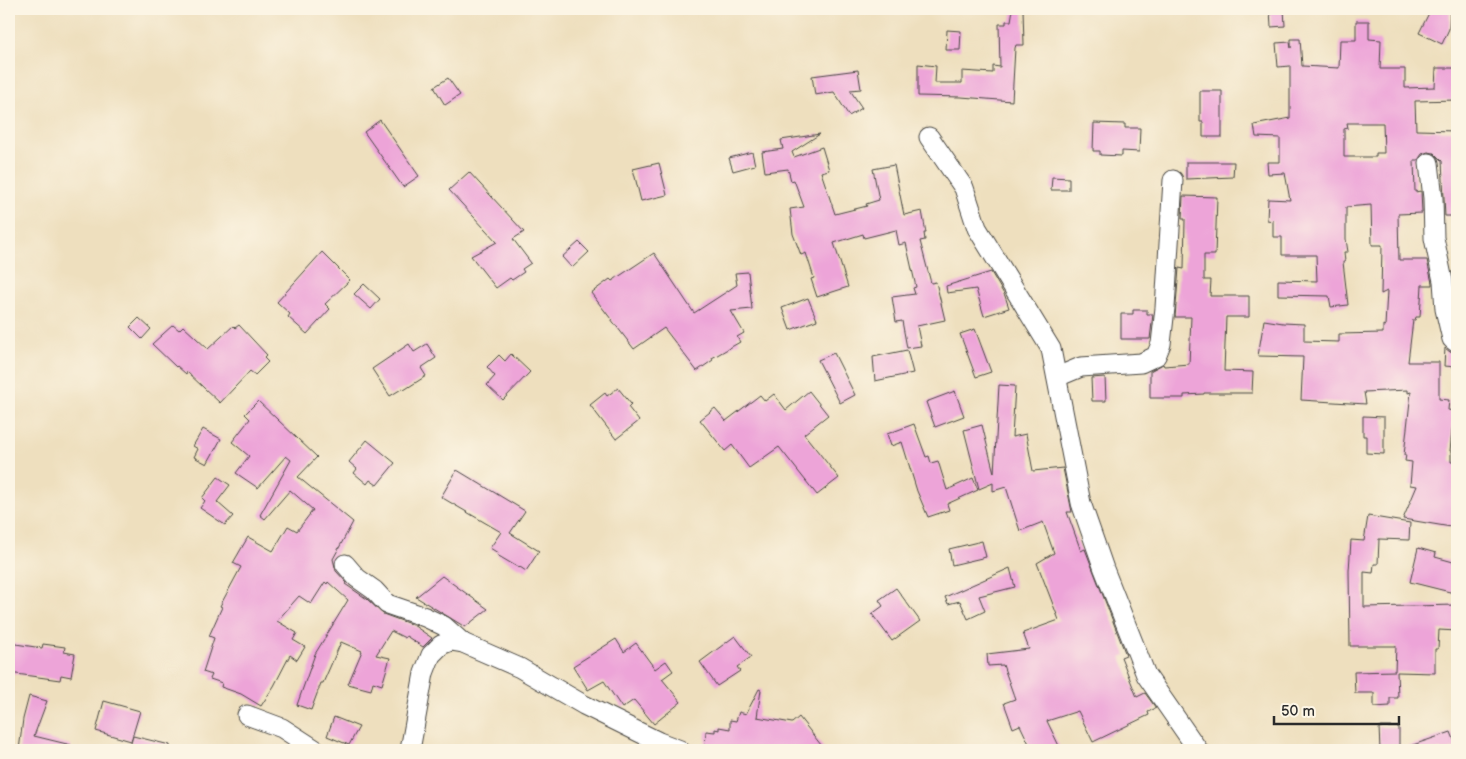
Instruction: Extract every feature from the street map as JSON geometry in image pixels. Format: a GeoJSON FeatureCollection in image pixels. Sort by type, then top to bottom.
{"type":"FeatureCollection","features":[{"type":"Feature","properties":{"kind":"street"},"geometry":{"type":"LineString","coordinates":[[929,137],[964,188],[976,228],[1050,349],[1081,503],[1104,569],[1146,675],[1198,750]]}},
{"type":"Feature","properties":{"kind":"street"},"geometry":{"type":"LineString","coordinates":[[1429,164],[1433,198],[1434,238],[1443,281],[1445,309],[1452,339],[1457,344]]}},
{"type":"Feature","properties":{"kind":"street"},"geometry":{"type":"LineString","coordinates":[[1057,377],[1081,368],[1141,363],[1156,356],[1161,344],[1165,308],[1173,180]]}},
{"type":"Feature","properties":{"kind":"street"},"geometry":{"type":"LineString","coordinates":[[345,564],[357,578],[374,590],[387,604],[425,617],[444,626],[463,642],[520,668],[584,705],[659,742],[680,750]]}},
{"type":"Feature","properties":{"kind":"street"},"geometry":{"type":"LineString","coordinates":[[410,750],[424,673],[431,656],[440,645],[451,641],[463,642]]}},
{"type":"Feature","properties":{"kind":"street"},"geometry":{"type":"LineString","coordinates":[[247,716],[282,728],[316,750]]}},
{"type":"Feature","properties":{"kind":"building"},"geometry":{"type":"Polygon","coordinates":[[[1013,9],[1023,9],[1024,45],[1016,45],[1015,48],[1012,101],[918,96],[918,64],[936,66],[935,83],[962,83],[962,71],[993,73],[993,66],[1000,67],[999,24],[1006,24],[1006,21],[1011,21],[1013,9]]]}},
{"type":"Feature","properties":{"kind":"building"},"geometry":{"type":"Polygon","coordinates":[[[1270,9],[1284,9],[1285,26],[1271,27],[1270,9]]]}},
{"type":"Feature","properties":{"kind":"building"},"geometry":{"type":"Polygon","coordinates":[[[1431,9],[1450,9],[1449,29],[1442,44],[1419,33],[1431,9]]]}},
{"type":"Feature","properties":{"kind":"building"},"geometry":{"type":"Polygon","coordinates":[[[1356,21],[1369,21],[1369,39],[1381,40],[1380,69],[1405,69],[1405,88],[1435,87],[1436,68],[1457,68],[1457,100],[1415,101],[1416,130],[1457,131],[1457,216],[1445,216],[1442,161],[1434,153],[1428,152],[1422,154],[1418,160],[1414,160],[1415,192],[1421,191],[1422,213],[1398,214],[1399,260],[1427,260],[1432,283],[1432,285],[1422,285],[1420,317],[1416,317],[1413,320],[1408,362],[1439,362],[1439,399],[1449,400],[1448,410],[1454,411],[1450,451],[1451,462],[1457,462],[1457,528],[1403,519],[1417,486],[1410,485],[1412,462],[1405,461],[1406,455],[1404,455],[1411,392],[1408,393],[1408,390],[1364,392],[1366,404],[1301,400],[1303,357],[1258,356],[1264,320],[1304,324],[1304,341],[1339,342],[1339,334],[1383,333],[1387,291],[1381,294],[1382,245],[1372,245],[1371,205],[1346,207],[1348,252],[1344,252],[1345,262],[1343,262],[1348,305],[1331,307],[1329,296],[1278,295],[1278,280],[1317,281],[1316,255],[1282,255],[1282,237],[1273,237],[1273,221],[1267,220],[1268,199],[1290,200],[1285,173],[1268,174],[1267,162],[1280,162],[1280,138],[1256,137],[1254,125],[1290,118],[1290,66],[1278,67],[1276,43],[1290,42],[1291,48],[1291,39],[1300,39],[1302,66],[1339,68],[1340,40],[1356,40],[1356,21]],[[1347,123],[1348,128],[1344,129],[1344,157],[1376,157],[1376,153],[1384,153],[1383,123],[1347,123]]]}},
{"type":"Feature","properties":{"kind":"building"},"geometry":{"type":"Polygon","coordinates":[[[947,30],[961,31],[960,50],[946,50],[947,30]]]}},
{"type":"Feature","properties":{"kind":"building"},"geometry":{"type":"Polygon","coordinates":[[[858,70],[861,89],[850,90],[862,108],[849,116],[834,92],[815,95],[812,76],[858,70]]]}},
{"type":"Feature","properties":{"kind":"building"},"geometry":{"type":"Polygon","coordinates":[[[448,78],[460,95],[445,105],[434,87],[448,78]]]}},
{"type":"Feature","properties":{"kind":"building"},"geometry":{"type":"Polygon","coordinates":[[[1200,91],[1222,91],[1222,137],[1203,137],[1203,122],[1200,122],[1200,91]]]}},
{"type":"Feature","properties":{"kind":"building"},"geometry":{"type":"Polygon","coordinates":[[[380,120],[419,176],[403,187],[364,132],[380,120]]]}},
{"type":"Feature","properties":{"kind":"building"},"geometry":{"type":"Polygon","coordinates":[[[1094,123],[1125,124],[1125,128],[1140,128],[1139,152],[1122,151],[1122,156],[1100,155],[1100,151],[1093,151],[1094,123]]]}},
{"type":"Feature","properties":{"kind":"building"},"geometry":{"type":"Polygon","coordinates":[[[820,134],[792,152],[794,157],[822,147],[829,170],[821,172],[835,214],[867,206],[866,204],[879,200],[873,169],[894,165],[904,215],[922,211],[926,233],[924,233],[925,240],[920,241],[931,283],[936,282],[945,320],[917,326],[921,346],[907,348],[902,321],[896,322],[892,297],[915,294],[913,288],[916,287],[906,243],[899,245],[896,230],[864,238],[863,234],[834,243],[848,287],[817,297],[811,279],[814,278],[806,253],[801,255],[793,234],[790,209],[804,207],[794,180],[791,181],[788,169],[765,172],[762,152],[783,149],[781,140],[820,134]]]}},
{"type":"Feature","properties":{"kind":"building"},"geometry":{"type":"Polygon","coordinates":[[[752,152],[755,165],[733,171],[729,158],[752,152]]]}},
{"type":"Feature","properties":{"kind":"building"},"geometry":{"type":"Polygon","coordinates":[[[1186,162],[1234,162],[1233,177],[1186,179],[1186,162]]]}},
{"type":"Feature","properties":{"kind":"building"},"geometry":{"type":"Polygon","coordinates":[[[659,163],[667,195],[641,201],[633,169],[659,163]]]}},
{"type":"Feature","properties":{"kind":"building"},"geometry":{"type":"Polygon","coordinates":[[[469,172],[524,232],[513,239],[531,263],[522,269],[524,272],[512,280],[510,278],[496,288],[471,256],[497,242],[449,190],[469,172]]]}},
{"type":"Feature","properties":{"kind":"building"},"geometry":{"type":"Polygon","coordinates":[[[1052,177],[1069,178],[1069,190],[1051,190],[1052,177]]]}},
{"type":"Feature","properties":{"kind":"building"},"geometry":{"type":"Polygon","coordinates":[[[1183,196],[1217,197],[1215,255],[1204,255],[1204,280],[1211,280],[1210,296],[1249,296],[1249,317],[1226,317],[1224,371],[1253,372],[1252,393],[1204,393],[1184,395],[1184,398],[1150,398],[1150,371],[1163,364],[1164,366],[1189,364],[1191,317],[1175,317],[1179,268],[1184,269],[1185,219],[1182,219],[1183,196]]]}},
{"type":"Feature","properties":{"kind":"building"},"geometry":{"type":"Polygon","coordinates":[[[579,242],[589,252],[572,268],[562,257],[579,242]]]}},
{"type":"Feature","properties":{"kind":"building"},"geometry":{"type":"Polygon","coordinates":[[[322,252],[350,280],[325,304],[330,309],[307,334],[288,317],[290,314],[277,302],[322,252]]]}},
{"type":"Feature","properties":{"kind":"building"},"geometry":{"type":"Polygon","coordinates":[[[654,253],[694,313],[737,285],[735,273],[748,272],[752,309],[731,311],[744,333],[737,337],[740,342],[712,358],[713,360],[697,371],[664,328],[634,349],[591,293],[610,279],[612,281],[654,253]]]}},
{"type":"Feature","properties":{"kind":"building"},"geometry":{"type":"Polygon","coordinates":[[[991,272],[1005,296],[1009,308],[984,316],[976,289],[947,293],[946,286],[991,272]]]}},
{"type":"Feature","properties":{"kind":"building"},"geometry":{"type":"Polygon","coordinates":[[[364,284],[380,299],[371,309],[354,294],[364,284]]]}},
{"type":"Feature","properties":{"kind":"building"},"geometry":{"type":"Polygon","coordinates":[[[808,298],[817,320],[790,330],[782,308],[808,298]]]}},
{"type":"Feature","properties":{"kind":"building"},"geometry":{"type":"Polygon","coordinates":[[[1133,310],[1147,310],[1147,314],[1153,314],[1150,339],[1121,339],[1121,314],[1133,314],[1133,310]]]}},
{"type":"Feature","properties":{"kind":"building"},"geometry":{"type":"Polygon","coordinates":[[[139,318],[151,329],[142,339],[130,327],[139,318]]]}},
{"type":"Feature","properties":{"kind":"building"},"geometry":{"type":"Polygon","coordinates":[[[173,325],[179,330],[183,326],[208,349],[233,326],[235,328],[239,325],[267,355],[264,358],[268,362],[255,375],[250,371],[220,403],[187,372],[186,374],[176,367],[152,344],[173,325]]]}},
{"type":"Feature","properties":{"kind":"building"},"geometry":{"type":"Polygon","coordinates":[[[975,329],[991,372],[976,377],[960,334],[975,329]]]}},
{"type":"Feature","properties":{"kind":"building"},"geometry":{"type":"Polygon","coordinates":[[[409,344],[414,352],[427,344],[436,358],[421,368],[426,376],[404,390],[403,388],[390,396],[372,369],[409,344]]]}},
{"type":"Feature","properties":{"kind":"building"},"geometry":{"type":"Polygon","coordinates":[[[1445,348],[1457,354],[1457,367],[1444,366],[1445,348]]]}},
{"type":"Feature","properties":{"kind":"building"},"geometry":{"type":"Polygon","coordinates":[[[907,350],[913,373],[875,381],[873,357],[907,350]]]}},
{"type":"Feature","properties":{"kind":"building"},"geometry":{"type":"Polygon","coordinates":[[[834,353],[855,395],[840,403],[818,360],[834,353]]]}},
{"type":"Feature","properties":{"kind":"building"},"geometry":{"type":"Polygon","coordinates":[[[511,354],[530,372],[503,400],[487,385],[495,376],[487,367],[499,355],[505,361],[511,354]]]}},
{"type":"Feature","properties":{"kind":"building"},"geometry":{"type":"Polygon","coordinates":[[[1105,377],[1106,401],[1092,401],[1091,378],[1105,377]]]}},
{"type":"Feature","properties":{"kind":"building"},"geometry":{"type":"Polygon","coordinates":[[[999,385],[1015,386],[1012,437],[1026,434],[1033,471],[1063,468],[1072,512],[1067,512],[1081,551],[1085,549],[1126,655],[1121,657],[1137,697],[1145,693],[1156,708],[1148,712],[1149,715],[1093,742],[1078,711],[1047,721],[1061,750],[1032,750],[1020,725],[1013,728],[1004,703],[1015,699],[1003,665],[988,666],[987,654],[1029,649],[1023,633],[1059,620],[1037,563],[1054,553],[1043,522],[1020,531],[1006,487],[993,491],[993,483],[979,489],[964,430],[982,425],[994,473],[999,385]]]}},
{"type":"Feature","properties":{"kind":"building"},"geometry":{"type":"Polygon","coordinates":[[[618,388],[631,404],[628,407],[639,421],[616,439],[590,405],[605,393],[607,396],[618,388]]]}},
{"type":"Feature","properties":{"kind":"building"},"geometry":{"type":"Polygon","coordinates":[[[809,391],[828,415],[804,434],[839,478],[817,495],[779,447],[749,468],[732,445],[725,451],[700,420],[715,408],[726,421],[760,395],[765,401],[774,394],[786,410],[809,391]]]}},
{"type":"Feature","properties":{"kind":"building"},"geometry":{"type":"Polygon","coordinates":[[[955,391],[964,416],[935,427],[926,402],[955,391]]]}},
{"type":"Feature","properties":{"kind":"building"},"geometry":{"type":"Polygon","coordinates":[[[258,401],[317,457],[298,477],[353,522],[333,559],[336,571],[347,583],[345,584],[367,599],[383,614],[413,625],[432,638],[423,647],[406,636],[405,638],[391,631],[376,655],[390,658],[382,685],[373,682],[371,690],[348,684],[362,651],[341,642],[323,683],[321,683],[311,710],[297,705],[315,654],[348,600],[328,582],[327,584],[325,582],[311,604],[299,596],[277,621],[297,633],[293,640],[305,647],[297,660],[290,655],[261,706],[241,694],[221,687],[222,683],[210,679],[212,675],[203,672],[214,638],[209,636],[222,607],[220,606],[241,567],[233,563],[248,537],[273,551],[288,526],[297,531],[313,510],[290,490],[265,519],[260,515],[291,460],[286,456],[258,488],[236,473],[249,456],[232,442],[250,419],[245,414],[258,401]]]}},
{"type":"Feature","properties":{"kind":"building"},"geometry":{"type":"Polygon","coordinates":[[[1363,416],[1384,417],[1384,454],[1366,453],[1366,436],[1363,436],[1363,416]]]}},
{"type":"Feature","properties":{"kind":"building"},"geometry":{"type":"Polygon","coordinates":[[[914,424],[926,457],[929,456],[931,463],[938,461],[947,490],[973,478],[978,490],[947,504],[949,510],[928,517],[917,491],[902,442],[891,446],[887,434],[914,424]]]}},
{"type":"Feature","properties":{"kind":"building"},"geometry":{"type":"Polygon","coordinates":[[[203,429],[221,439],[207,464],[194,457],[198,449],[193,446],[203,429]]]}},
{"type":"Feature","properties":{"kind":"building"},"geometry":{"type":"Polygon","coordinates":[[[367,440],[395,463],[377,485],[370,480],[367,484],[354,473],[357,469],[349,462],[367,440]]]}},
{"type":"Feature","properties":{"kind":"building"},"geometry":{"type":"Polygon","coordinates":[[[457,470],[525,511],[510,533],[539,551],[526,571],[497,555],[498,553],[490,548],[501,532],[441,497],[457,470]]]}},
{"type":"Feature","properties":{"kind":"building"},"geometry":{"type":"Polygon","coordinates":[[[218,477],[230,485],[217,502],[233,516],[225,525],[200,508],[205,501],[202,498],[218,477]]]}},
{"type":"Feature","properties":{"kind":"building"},"geometry":{"type":"Polygon","coordinates":[[[1368,516],[1410,523],[1409,540],[1379,539],[1378,564],[1374,564],[1373,573],[1364,572],[1364,607],[1457,605],[1457,631],[1439,630],[1438,649],[1435,649],[1435,673],[1397,672],[1398,698],[1390,698],[1390,706],[1374,707],[1374,693],[1355,693],[1354,672],[1395,671],[1396,646],[1350,646],[1349,571],[1351,540],[1364,541],[1368,516]]]}},
{"type":"Feature","properties":{"kind":"building"},"geometry":{"type":"Polygon","coordinates":[[[982,541],[986,557],[952,565],[949,549],[982,541]]]}},
{"type":"Feature","properties":{"kind":"building"},"geometry":{"type":"Polygon","coordinates":[[[1418,548],[1436,553],[1435,557],[1457,563],[1457,582],[1454,593],[1410,582],[1418,548]]]}},
{"type":"Feature","properties":{"kind":"building"},"geometry":{"type":"Polygon","coordinates":[[[1010,568],[1015,587],[979,596],[985,611],[968,619],[960,601],[948,604],[945,597],[1010,568]]]}},
{"type":"Feature","properties":{"kind":"building"},"geometry":{"type":"Polygon","coordinates":[[[442,576],[488,609],[465,627],[416,597],[442,576]]]}},
{"type":"Feature","properties":{"kind":"building"},"geometry":{"type":"Polygon","coordinates":[[[896,588],[920,621],[892,641],[872,614],[883,606],[879,600],[896,588]]]}},
{"type":"Feature","properties":{"kind":"building"},"geometry":{"type":"Polygon","coordinates":[[[735,636],[751,657],[737,667],[740,671],[717,686],[700,662],[735,636]]]}},
{"type":"Feature","properties":{"kind":"building"},"geometry":{"type":"Polygon","coordinates":[[[616,639],[624,652],[636,643],[655,669],[666,661],[673,671],[662,679],[681,702],[654,724],[634,700],[622,708],[604,681],[588,690],[573,666],[616,639]]]}},
{"type":"Feature","properties":{"kind":"building"},"geometry":{"type":"Polygon","coordinates":[[[9,643],[42,648],[43,644],[65,647],[64,652],[75,654],[71,677],[61,675],[60,680],[9,673],[9,643]]]}},
{"type":"Feature","properties":{"kind":"building"},"geometry":{"type":"Polygon","coordinates":[[[759,689],[761,690],[757,717],[792,723],[799,717],[825,750],[705,749],[706,731],[715,732],[715,729],[719,730],[719,727],[730,729],[730,720],[736,721],[739,712],[746,714],[759,689]]]}},
{"type":"Feature","properties":{"kind":"building"},"geometry":{"type":"Polygon","coordinates":[[[29,696],[47,701],[34,736],[71,745],[71,750],[19,750],[23,719],[29,696]]]}},
{"type":"Feature","properties":{"kind":"building"},"geometry":{"type":"Polygon","coordinates":[[[104,701],[140,711],[131,741],[96,731],[104,701]]]}},
{"type":"Feature","properties":{"kind":"building"},"geometry":{"type":"Polygon","coordinates":[[[334,717],[359,727],[349,745],[327,736],[334,717]]]}},
{"type":"Feature","properties":{"kind":"building"},"geometry":{"type":"Polygon","coordinates":[[[1379,727],[1399,727],[1399,750],[1380,750],[1379,727]]]}},
{"type":"Feature","properties":{"kind":"building"},"geometry":{"type":"Polygon","coordinates":[[[1451,732],[1457,747],[1449,750],[1404,750],[1404,748],[1451,732]]]}},
{"type":"Feature","properties":{"kind":"building"},"geometry":{"type":"Polygon","coordinates":[[[133,736],[170,745],[170,750],[129,750],[133,736]]]}}]}
